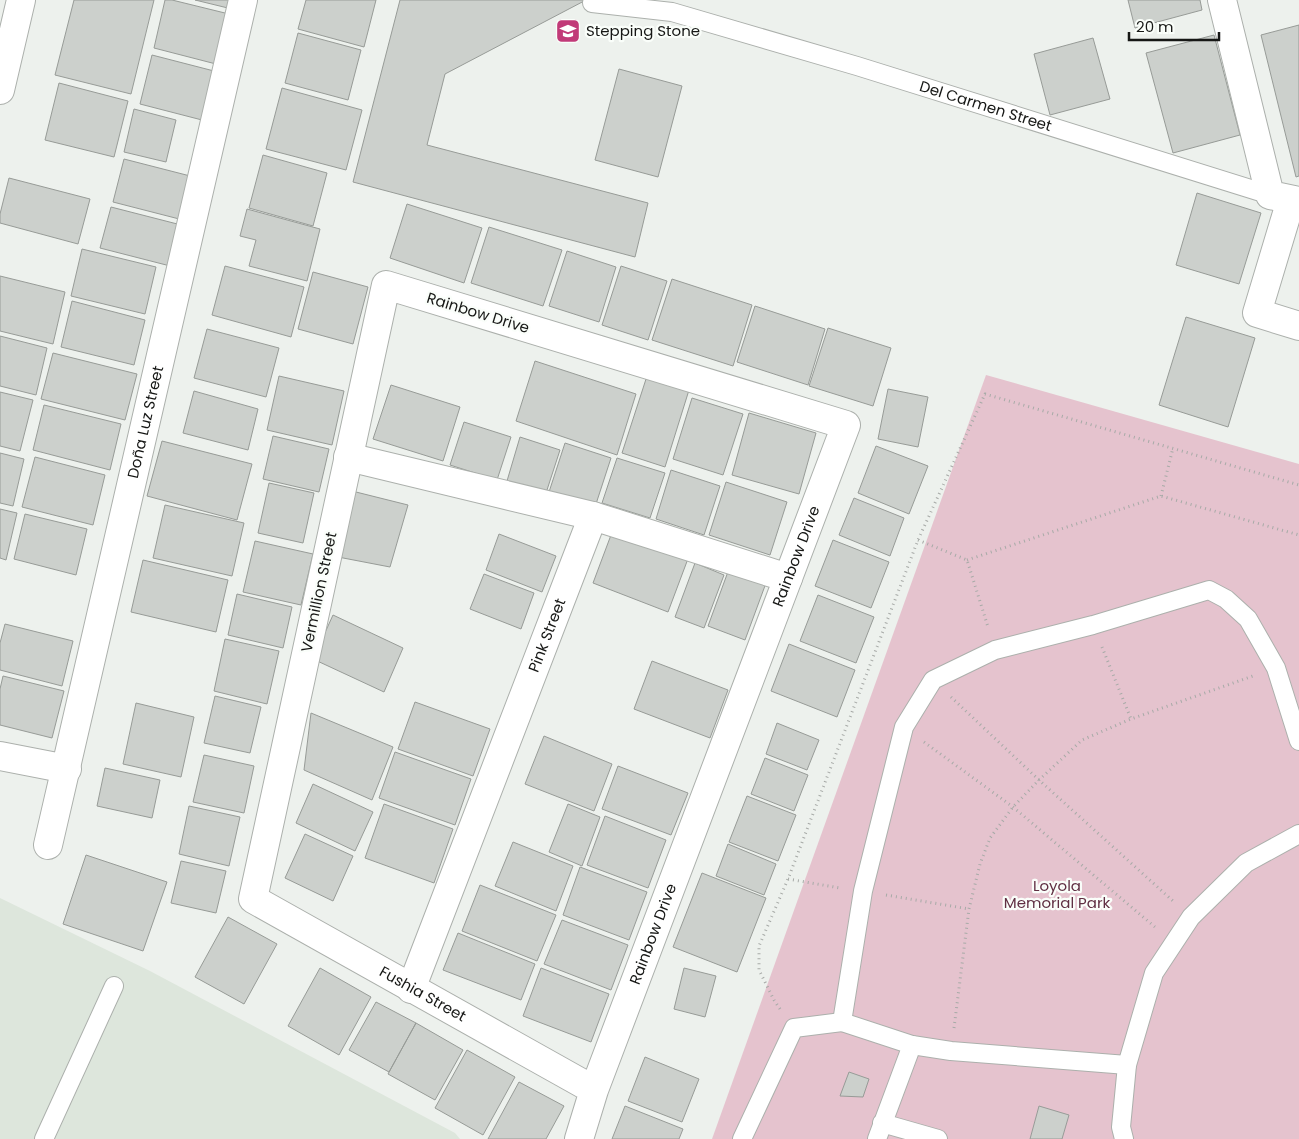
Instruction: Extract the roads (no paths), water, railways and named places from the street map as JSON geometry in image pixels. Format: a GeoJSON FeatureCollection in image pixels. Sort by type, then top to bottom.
{"type":"FeatureCollection","features":[{"type":"Feature","properties":{"kind":"street"},"geometry":{"type":"LineString","coordinates":[[0,90],[22,0]]}},
{"type":"Feature","properties":{"kind":"street","name":"Doña Luz Street"},"geometry":{"type":"LineString","coordinates":[[48,845],[67,770],[243,0]]}},
{"type":"Feature","properties":{"kind":"street"},"geometry":{"type":"LineString","coordinates":[[1222,0],[1287,198],[1257,313],[1299,326]]}},
{"type":"Feature","properties":{"kind":"street","name":"Vermillion Street"},"geometry":{"type":"LineString","coordinates":[[253,899],[386,285]]}},
{"type":"Feature","properties":{"kind":"street","name":"Rainbow Drive"},"geometry":{"type":"LineString","coordinates":[[386,285],[846,425],[594,1090],[579,1139]]}},
{"type":"Feature","properties":{"kind":"street"},"geometry":{"type":"LineString","coordinates":[[348,456],[592,516],[788,578]]}},
{"type":"Feature","properties":{"kind":"street","name":"Pink Street"},"geometry":{"type":"LineString","coordinates":[[411,989],[592,516]]}},
{"type":"Feature","properties":{"kind":"street"},"geometry":{"type":"LineString","coordinates":[[0,756],[67,770]]}},
{"type":"Feature","properties":{"kind":"street","name":"Fushia Street"},"geometry":{"type":"LineString","coordinates":[[253,899],[594,1090]]}},
{"type":"Feature","properties":{"kind":"lane","name":"Del Carmen Street"},"geometry":{"type":"LineString","coordinates":[[592,3],[672,12],[857,66],[1287,198]]}},
{"type":"Feature","properties":{"kind":"lane"},"geometry":{"type":"LineString","coordinates":[[842,1022],[863,891],[904,727],[933,680],[995,650],[1093,625],[1209,590],[1226,599],[1248,619],[1276,668],[1299,741]]}},
{"type":"Feature","properties":{"kind":"lane"},"geometry":{"type":"LineString","coordinates":[[1124,1139],[1121,1127],[1127,1065],[1154,973],[1191,917],[1246,863],[1299,834]]}},
{"type":"Feature","properties":{"kind":"lane"},"geometry":{"type":"LineString","coordinates":[[44,1139],[114,986]]}},
{"type":"Feature","properties":{"kind":"lane"},"geometry":{"type":"LineString","coordinates":[[742,1139],[794,1028],[842,1022],[912,1045],[951,1051],[1127,1065]]}},
{"type":"Feature","properties":{"kind":"lane"},"geometry":{"type":"LineString","coordinates":[[912,1045],[880,1131],[938,1139]]}},
{"type":"Feature","properties":{"kind":"place","name":"Stepping Stone"},"geometry":{"type":"Point","coordinates":[568,31]}},
{"type":"Feature","properties":{"kind":"park label","name":"Loyola Memorial Park"},"geometry":{"type":"Point","coordinates":[1057,894]}}]}
